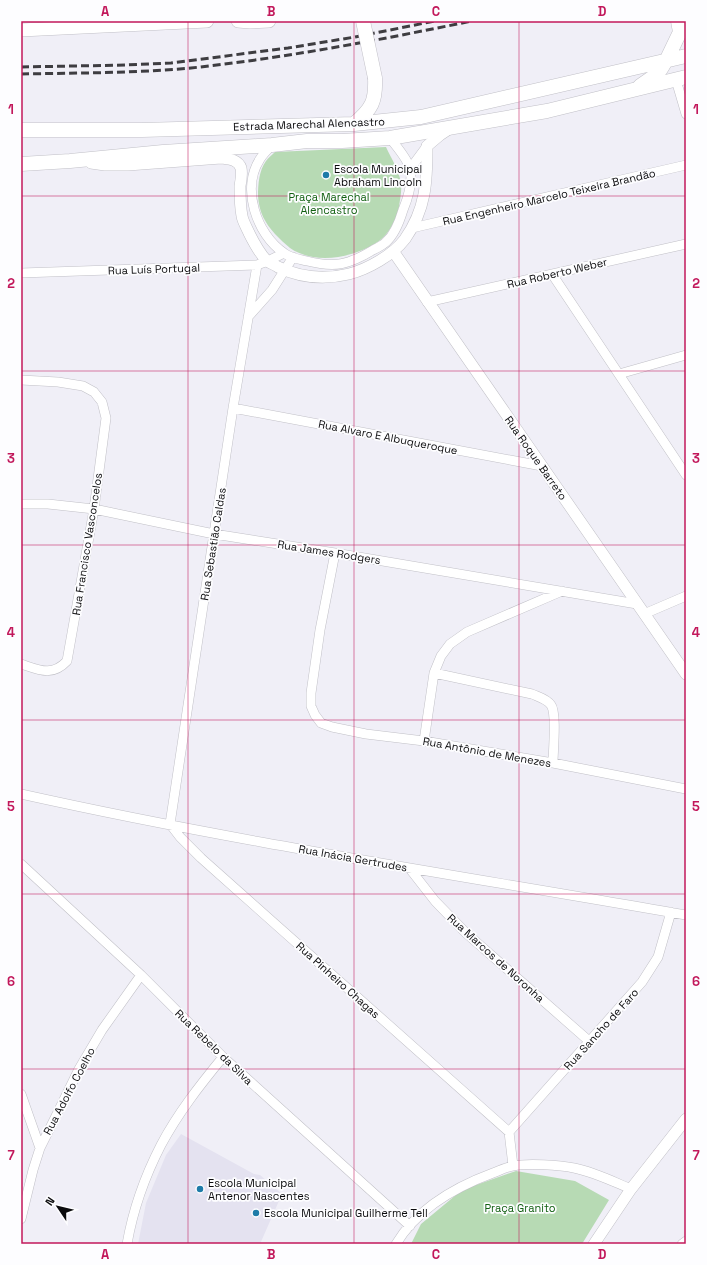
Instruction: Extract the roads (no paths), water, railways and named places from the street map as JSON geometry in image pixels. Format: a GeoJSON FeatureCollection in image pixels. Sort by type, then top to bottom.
{"type":"FeatureCollection","features":[{"type":"Feature","properties":{"kind":"main road"},"geometry":{"type":"LineString","coordinates":[[21,30],[207,21]]}},
{"type":"Feature","properties":{"kind":"main road"},"geometry":{"type":"LineString","coordinates":[[238,21],[269,21]]}},
{"type":"Feature","properties":{"kind":"main road"},"geometry":{"type":"LineString","coordinates":[[354,124],[369,109],[376,92],[375,78],[363,21]]}},
{"type":"Feature","properties":{"kind":"main road"},"geometry":{"type":"LineString","coordinates":[[629,92],[653,77],[660,69],[667,59],[680,29]]}},
{"type":"Feature","properties":{"kind":"main road","name":"Estrada Marechal Alencastro"},"geometry":{"type":"LineString","coordinates":[[21,130],[142,130],[354,124],[420,117],[667,59],[686,56]]}},
{"type":"Feature","properties":{"kind":"main road","name":"Estrada Marechal Alencastro"},"geometry":{"type":"LineString","coordinates":[[21,164],[307,141],[342,141],[390,138],[547,112],[681,79]]}},
{"type":"Feature","properties":{"kind":"street"},"geometry":{"type":"LineString","coordinates":[[681,79],[686,114]]}},
{"type":"Feature","properties":{"kind":"street"},"geometry":{"type":"LineString","coordinates":[[410,169],[426,146],[450,129]]}},
{"type":"Feature","properties":{"kind":"street"},"geometry":{"type":"LineString","coordinates":[[268,261],[285,270],[303,276],[321,278],[336,276],[369,267],[390,246],[406,203],[410,185],[410,169],[407,162],[390,138]]}},
{"type":"Feature","properties":{"kind":"street"},"geometry":{"type":"LineString","coordinates":[[272,145],[260,159],[254,174],[252,190],[254,209],[260,226],[268,238],[289,255],[323,264],[339,265],[352,262],[365,255],[403,241],[420,213],[424,198],[426,146]]}},
{"type":"Feature","properties":{"kind":"street","name":"Estrada Marechal Alencastro"},"geometry":{"type":"LineString","coordinates":[[70,161],[105,165],[128,165],[221,158],[236,161],[241,168],[240,202],[242,218],[257,249],[268,261]]}},
{"type":"Feature","properties":{"kind":"street","name":"Rua Engenheiro Marcelo Teixeira Brandão"},"geometry":{"type":"LineString","coordinates":[[412,228],[686,166]]}},
{"type":"Feature","properties":{"kind":"street","name":"Rua Roberto Weber"},"geometry":{"type":"LineString","coordinates":[[427,302],[686,244]]}},
{"type":"Feature","properties":{"kind":"street","name":"Rua Roque Barreto"},"geometry":{"type":"LineString","coordinates":[[390,246],[427,302],[686,674]]}},
{"type":"Feature","properties":{"kind":"street"},"geometry":{"type":"LineString","coordinates":[[248,317],[264,299],[285,270],[289,255]]}},
{"type":"Feature","properties":{"kind":"street","name":"Rua Luís Portugal"},"geometry":{"type":"LineString","coordinates":[[21,273],[257,265],[289,255]]}},
{"type":"Feature","properties":{"kind":"street","name":"Rua Sebastião Caldas"},"geometry":{"type":"LineString","coordinates":[[170,824],[257,265]]}},
{"type":"Feature","properties":{"kind":"street"},"geometry":{"type":"LineString","coordinates":[[552,274],[685,471]]}},
{"type":"Feature","properties":{"kind":"street"},"geometry":{"type":"LineString","coordinates":[[619,374],[686,355]]}},
{"type":"Feature","properties":{"kind":"street","name":"Rua Francisco Vasconcelos"},"geometry":{"type":"LineString","coordinates":[[21,380],[58,382],[83,386],[94,392],[102,402],[106,418],[94,509],[67,661],[62,668],[47,672],[21,664]]}},
{"type":"Feature","properties":{"kind":"street","name":"Rua Alvaro E Albuqueroque"},"geometry":{"type":"LineString","coordinates":[[234,408],[542,466]]}},
{"type":"Feature","properties":{"kind":"street","name":"Rua James Rodgers"},"geometry":{"type":"LineString","coordinates":[[21,504],[48,504],[94,509],[214,534],[637,604]]}},
{"type":"Feature","properties":{"kind":"street","name":"Rua Antônio de Menezes"},"geometry":{"type":"LineString","coordinates":[[335,553],[320,630],[311,693],[311,706],[321,723],[332,727],[366,734],[424,741],[553,763],[686,789]]}},
{"type":"Feature","properties":{"kind":"street"},"geometry":{"type":"LineString","coordinates":[[424,741],[434,672],[441,656],[450,644],[467,632],[562,591]]}},
{"type":"Feature","properties":{"kind":"street"},"geometry":{"type":"LineString","coordinates":[[644,614],[686,596]]}},
{"type":"Feature","properties":{"kind":"street"},"geometry":{"type":"LineString","coordinates":[[434,672],[532,694],[544,699],[552,706],[554,716],[553,763]]}},
{"type":"Feature","properties":{"kind":"street","name":"Rua Inácia Gertrudes"},"geometry":{"type":"LineString","coordinates":[[21,794],[170,824],[410,868],[686,915]]}},
{"type":"Feature","properties":{"kind":"street","name":"Rua Pinheiro Chagas"},"geometry":{"type":"LineString","coordinates":[[170,824],[180,837],[201,858],[509,1132]]}},
{"type":"Feature","properties":{"kind":"street","name":"Rua Rebelo da Silva"},"geometry":{"type":"LineString","coordinates":[[21,864],[141,975],[222,1057],[410,1226]]}},
{"type":"Feature","properties":{"kind":"street","name":"Rua Marcos de Noronha"},"geometry":{"type":"LineString","coordinates":[[410,868],[435,901],[466,933],[589,1041]]}},
{"type":"Feature","properties":{"kind":"street","name":"Rua Sancho de Faro"},"geometry":{"type":"LineString","coordinates":[[509,1132],[642,982],[658,957],[671,912]]}},
{"type":"Feature","properties":{"kind":"street","name":"Rua Adolfo Coelho"},"geometry":{"type":"LineString","coordinates":[[21,1219],[40,1148],[83,1063],[102,1030],[141,975]]}},
{"type":"Feature","properties":{"kind":"street"},"geometry":{"type":"LineString","coordinates":[[128,1244],[130,1228],[143,1185],[161,1146],[184,1107],[222,1057]]}},
{"type":"Feature","properties":{"kind":"street"},"geometry":{"type":"LineString","coordinates":[[21,1094],[40,1148]]}},
{"type":"Feature","properties":{"kind":"street"},"geometry":{"type":"LineString","coordinates":[[594,1244],[631,1189],[686,1119]]}},
{"type":"Feature","properties":{"kind":"street"},"geometry":{"type":"LineString","coordinates":[[509,1132],[513,1166]]}},
{"type":"Feature","properties":{"kind":"street"},"geometry":{"type":"LineString","coordinates":[[396,1244],[410,1226],[426,1210],[446,1195],[466,1184],[513,1166],[541,1165],[572,1168],[591,1172],[631,1189]]}},
{"type":"Feature","properties":{"kind":"street"},"geometry":{"type":"LineString","coordinates":[[682,1244],[686,1241]]}},
{"type":"Feature","properties":{"kind":"railway"},"geometry":{"type":"LineString","coordinates":[[21,67],[171,63],[288,48],[355,37],[435,21]]}},
{"type":"Feature","properties":{"kind":"railway"},"geometry":{"type":"LineString","coordinates":[[21,74],[148,71],[226,64],[332,48],[472,21]]}},
{"type":"Feature","properties":{"kind":"place","name":"Escola Municipal Abraham Lincoln"},"geometry":{"type":"Point","coordinates":[326,175]}},
{"type":"Feature","properties":{"kind":"place","name":"Escola Municipal Antenor Nascentes"},"geometry":{"type":"Point","coordinates":[200,1189]}},
{"type":"Feature","properties":{"kind":"place","name":"Escola Municipal Guilherme Tell"},"geometry":{"type":"Point","coordinates":[256,1213]}},
{"type":"Feature","properties":{"kind":"park label","name":"Praça Marechal Alencastro"},"geometry":{"type":"Point","coordinates":[329,203]}},
{"type":"Feature","properties":{"kind":"park label","name":"Praça Granito"},"geometry":{"type":"Point","coordinates":[520,1208]}}]}
